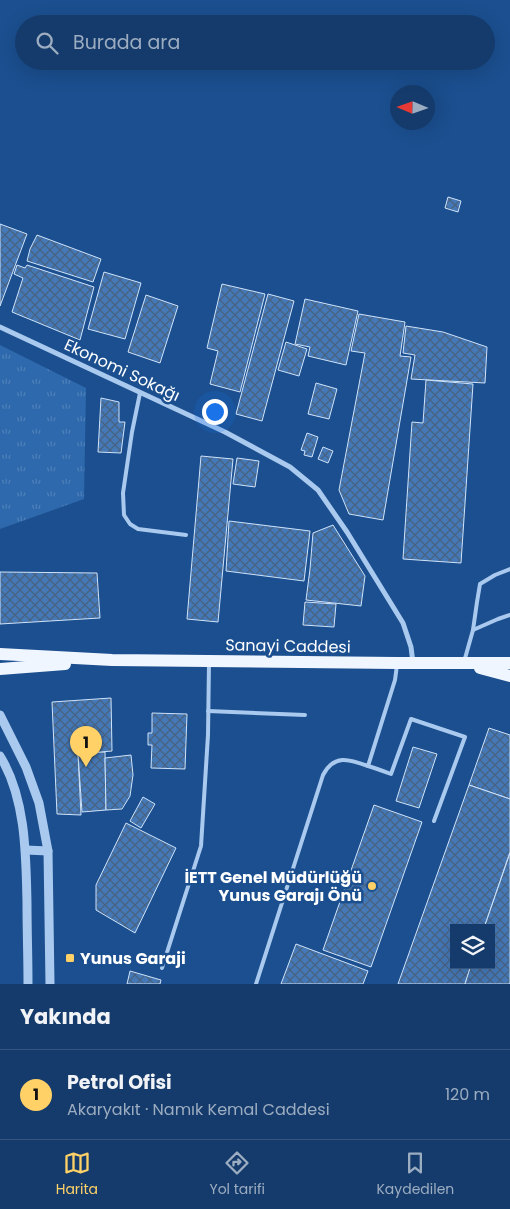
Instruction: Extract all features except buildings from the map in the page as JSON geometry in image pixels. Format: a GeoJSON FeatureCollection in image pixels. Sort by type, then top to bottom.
{"type":"FeatureCollection","features":[{"type":"Feature","properties":{"kind":"main road","name":"Sanayi Caddesi"},"geometry":{"type":"LineString","coordinates":[[0,654],[112,660],[510,663]]}},
{"type":"Feature","properties":{"kind":"main road","name":"Sanayi Caddesi"},"geometry":{"type":"LineString","coordinates":[[0,669],[112,660]]}},
{"type":"Feature","properties":{"kind":"main road","name":"Sanayi Caddesi"},"geometry":{"type":"LineString","coordinates":[[463,664],[510,676]]}},
{"type":"Feature","properties":{"kind":"street","name":"Ekonomi Sokağı"},"geometry":{"type":"LineString","coordinates":[[0,327],[226,432],[290,467],[318,490],[347,532],[403,623],[412,647],[413,663]]}},
{"type":"Feature","properties":{"kind":"street"},"geometry":{"type":"LineString","coordinates":[[0,715],[26,768],[39,802],[48,851],[50,984]]}},
{"type":"Feature","properties":{"kind":"street"},"geometry":{"type":"LineString","coordinates":[[0,756],[14,788],[26,850],[28,984]]}},
{"type":"Feature","properties":{"kind":"street"},"geometry":{"type":"LineString","coordinates":[[26,850],[48,851]]}},
{"type":"Feature","properties":{"kind":"lane"},"geometry":{"type":"LineString","coordinates":[[140,393],[123,493],[124,515],[130,524],[138,529],[186,535]]}},
{"type":"Feature","properties":{"kind":"lane"},"geometry":{"type":"LineString","coordinates":[[463,664],[473,630],[480,584],[495,574],[510,569]]}},
{"type":"Feature","properties":{"kind":"lane"},"geometry":{"type":"LineString","coordinates":[[473,630],[498,618],[510,615]]}},
{"type":"Feature","properties":{"kind":"lane"},"geometry":{"type":"LineString","coordinates":[[162,968],[202,846],[209,661]]}},
{"type":"Feature","properties":{"kind":"lane"},"geometry":{"type":"LineString","coordinates":[[368,766],[395,680],[397,663]]}},
{"type":"Feature","properties":{"kind":"lane"},"geometry":{"type":"LineString","coordinates":[[208,711],[305,715]]}},
{"type":"Feature","properties":{"kind":"lane"},"geometry":{"type":"LineString","coordinates":[[256,984],[323,775],[329,765],[341,760],[354,761],[391,774],[411,719],[466,737],[434,822]]}},
{"type":"Feature","properties":{"kind":"green space"},"geometry":{"type":"Polygon","coordinates":[[[0,345],[86,388],[84,499],[0,529],[0,345]]]}},
{"type":"Feature","properties":{"kind":"place","name":"Petrol Ofisi"},"geometry":{"type":"Point","coordinates":[86,767]}},
{"type":"Feature","properties":{"kind":"place","name":"İETT Genel Müdürlüğü Yunus Garajı Önü"},"geometry":{"type":"Point","coordinates":[372,886]}},
{"type":"Feature","properties":{"kind":"place","name":"Yunus Garaji"},"geometry":{"type":"Point","coordinates":[70,958]}}]}
